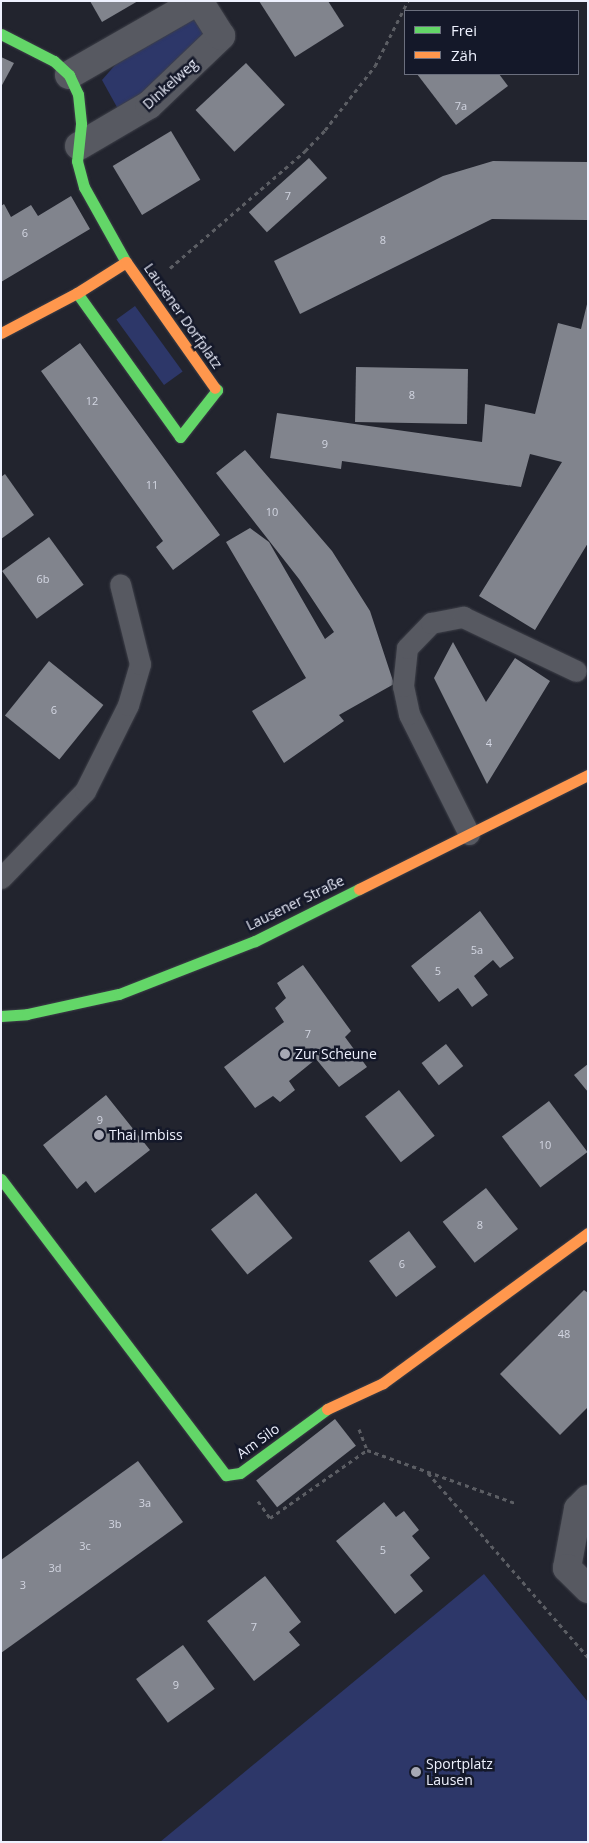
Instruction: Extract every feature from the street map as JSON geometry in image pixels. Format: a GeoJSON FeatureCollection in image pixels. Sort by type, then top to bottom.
{"type":"FeatureCollection","features":[{"type":"Feature","properties":{"kind":"street","name":"Dinkelweg"},"geometry":{"type":"LineString","coordinates":[[69,75],[198,1],[221,36],[149,105],[79,146]]}},
{"type":"Feature","properties":{"kind":"street"},"geometry":{"type":"LineString","coordinates":[[1,34],[54,61],[69,75],[78,94],[79,146],[77,160],[84,187],[126,262]]}},
{"type":"Feature","properties":{"kind":"street","name":"Lausener Dorfplatz"},"geometry":{"type":"LineString","coordinates":[[1,333],[77,293],[126,262],[217,390],[180,436],[77,293]]}},
{"type":"Feature","properties":{"kind":"street","name":"Lausener Straße"},"geometry":{"type":"LineString","coordinates":[[1,1016],[27,1014],[128,991],[255,940],[588,775]]}},
{"type":"Feature","properties":{"kind":"street","name":"Am Silo"},"geometry":{"type":"LineString","coordinates":[[1,1179],[226,1475],[240,1473],[326,1409],[383,1383],[588,1234]]}},
{"type":"Feature","properties":{"kind":"street"},"geometry":{"type":"LineString","coordinates":[[588,1499],[578,1509],[567,1568],[588,1589]]}},
{"type":"Feature","properties":{"kind":"lane"},"geometry":{"type":"LineString","coordinates":[[1,878],[85,791],[128,705],[140,664],[120,584]]}},
{"type":"Feature","properties":{"kind":"lane"},"geometry":{"type":"LineString","coordinates":[[469,834],[409,714],[403,686],[408,648],[431,624],[463,617],[576,671]]}},
{"type":"Feature","properties":{"kind":"path"},"geometry":{"type":"LineString","coordinates":[[144,287],[162,275],[305,151],[325,130],[375,66],[408,1]]}},
{"type":"Feature","properties":{"kind":"path"},"geometry":{"type":"LineString","coordinates":[[240,1473],[270,1518],[367,1450],[515,1503]]}},
{"type":"Feature","properties":{"kind":"path"},"geometry":{"type":"LineString","coordinates":[[428,1473],[588,1658]]}},
{"type":"Feature","properties":{"kind":"shaded area"},"geometry":{"type":"Polygon","coordinates":[[[197,13],[209,32],[141,96],[118,109],[102,80],[123,56],[197,13]]]}},
{"type":"Feature","properties":{"kind":"shaded area"},"geometry":{"type":"Polygon","coordinates":[[[135,306],[183,372],[164,385],[116,320],[135,306]]]}},
{"type":"Feature","properties":{"kind":"shaded area","name":"Sportplatz Lausen"},"geometry":{"type":"Polygon","coordinates":[[[484,1574],[588,1702],[588,1842],[160,1842],[484,1574]]]}},
{"type":"Feature","properties":{"kind":"building"},"geometry":{"type":"Polygon","coordinates":[[[90,1],[138,1],[102,22],[90,1]]]}},
{"type":"Feature","properties":{"kind":"building"},"geometry":{"type":"Polygon","coordinates":[[[259,1],[328,1],[344,26],[295,57],[259,1]]]}},
{"type":"Feature","properties":{"kind":"building"},"geometry":{"type":"Polygon","coordinates":[[[1,57],[14,63],[1,87],[1,57]]]}},
{"type":"Feature","properties":{"kind":"building"},"geometry":{"type":"Polygon","coordinates":[[[246,63],[285,105],[234,152],[196,110],[246,63]]]}},
{"type":"Feature","properties":{"kind":"building"},"geometry":{"type":"Polygon","coordinates":[[[418,75],[500,75],[508,86],[456,125],[418,75]]]}},
{"type":"Feature","properties":{"kind":"building"},"geometry":{"type":"Polygon","coordinates":[[[171,131],[200,180],[142,215],[113,166],[171,131]]]}},
{"type":"Feature","properties":{"kind":"building"},"geometry":{"type":"Polygon","coordinates":[[[309,158],[327,178],[267,232],[249,212],[309,158]]]}},
{"type":"Feature","properties":{"kind":"building"},"geometry":{"type":"Polygon","coordinates":[[[493,161],[588,162],[588,220],[492,219],[300,314],[274,261],[443,176],[493,161]]]}},
{"type":"Feature","properties":{"kind":"building"},"geometry":{"type":"Polygon","coordinates":[[[71,196],[90,229],[1,282],[1,206],[4,204],[11,217],[31,205],[38,216],[71,196]]]}},
{"type":"Feature","properties":{"kind":"building"},"geometry":{"type":"Polygon","coordinates":[[[588,300],[588,543],[535,630],[479,596],[562,462],[530,454],[521,487],[342,461],[341,469],[270,458],[277,413],[482,442],[485,404],[535,414],[558,323],[581,329],[588,300]]]}},
{"type":"Feature","properties":{"kind":"building"},"geometry":{"type":"Polygon","coordinates":[[[80,343],[220,535],[173,570],[156,547],[163,541],[41,371],[80,343]]]}},
{"type":"Feature","properties":{"kind":"building"},"geometry":{"type":"Polygon","coordinates":[[[356,367],[468,369],[467,424],[355,422],[356,367]]]}},
{"type":"Feature","properties":{"kind":"building"},"geometry":{"type":"Polygon","coordinates":[[[245,450],[332,551],[370,611],[394,684],[339,715],[344,721],[284,763],[252,711],[306,678],[226,542],[250,528],[269,542],[325,639],[334,632],[299,579],[216,473],[245,450]]]}},
{"type":"Feature","properties":{"kind":"building"},"geometry":{"type":"Polygon","coordinates":[[[5,474],[34,515],[1,539],[1,477],[5,474]]]}},
{"type":"Feature","properties":{"kind":"building"},"geometry":{"type":"Polygon","coordinates":[[[49,537],[84,585],[37,619],[2,571],[49,537]]]}},
{"type":"Feature","properties":{"kind":"building"},"geometry":{"type":"Polygon","coordinates":[[[453,642],[486,702],[515,658],[550,681],[487,784],[434,678],[453,642]]]}},
{"type":"Feature","properties":{"kind":"building"},"geometry":{"type":"Polygon","coordinates":[[[49,661],[103,705],[59,759],[5,715],[49,661]]]}},
{"type":"Feature","properties":{"kind":"building"},"geometry":{"type":"Polygon","coordinates":[[[480,911],[514,958],[500,968],[493,960],[474,976],[488,995],[472,1007],[458,988],[439,1002],[411,966],[480,911]]]}},
{"type":"Feature","properties":{"kind":"building"},"geometry":{"type":"Polygon","coordinates":[[[303,965],[351,1031],[345,1037],[367,1067],[339,1087],[316,1059],[289,1081],[295,1090],[280,1102],[273,1096],[255,1108],[224,1067],[284,1022],[275,1008],[286,998],[277,983],[303,965]]]}},
{"type":"Feature","properties":{"kind":"building"},"geometry":{"type":"Polygon","coordinates":[[[446,1044],[463,1066],[439,1085],[422,1063],[446,1044]]]}},
{"type":"Feature","properties":{"kind":"building"},"geometry":{"type":"Polygon","coordinates":[[[588,1064],[588,1092],[574,1075],[588,1064]]]}},
{"type":"Feature","properties":{"kind":"building"},"geometry":{"type":"Polygon","coordinates":[[[399,1090],[435,1136],[401,1162],[365,1116],[399,1090]]]}},
{"type":"Feature","properties":{"kind":"building"},"geometry":{"type":"Polygon","coordinates":[[[106,1095],[150,1150],[95,1193],[86,1181],[77,1189],[43,1145],[106,1095]]]}},
{"type":"Feature","properties":{"kind":"building"},"geometry":{"type":"Polygon","coordinates":[[[549,1101],[588,1152],[540,1188],[502,1137],[549,1101]]]}},
{"type":"Feature","properties":{"kind":"building"},"geometry":{"type":"Polygon","coordinates":[[[486,1188],[518,1229],[475,1263],[443,1222],[486,1188]]]}},
{"type":"Feature","properties":{"kind":"building"},"geometry":{"type":"Polygon","coordinates":[[[256,1193],[293,1238],[247,1275],[211,1230],[256,1193]]]}},
{"type":"Feature","properties":{"kind":"building"},"geometry":{"type":"Polygon","coordinates":[[[409,1231],[436,1267],[396,1297],[369,1261],[409,1231]]]}},
{"type":"Feature","properties":{"kind":"building"},"geometry":{"type":"Polygon","coordinates":[[[584,1290],[588,1293],[588,1407],[560,1435],[500,1374],[584,1290]]]}},
{"type":"Feature","properties":{"kind":"building"},"geometry":{"type":"Polygon","coordinates":[[[335,1419],[356,1446],[277,1507],[256,1481],[335,1419]]]}},
{"type":"Feature","properties":{"kind":"building"},"geometry":{"type":"Polygon","coordinates":[[[138,1461],[183,1522],[1,1653],[1,1560],[138,1461]]]}},
{"type":"Feature","properties":{"kind":"building"},"geometry":{"type":"Polygon","coordinates":[[[384,1502],[396,1517],[404,1511],[419,1530],[412,1536],[430,1558],[410,1575],[423,1591],[395,1614],[336,1541],[384,1502]]]}},
{"type":"Feature","properties":{"kind":"building"},"geometry":{"type":"Polygon","coordinates":[[[265,1576],[301,1622],[289,1632],[300,1645],[254,1681],[207,1621],[265,1576]]]}},
{"type":"Feature","properties":{"kind":"building"},"geometry":{"type":"Polygon","coordinates":[[[183,1645],[215,1689],[168,1723],[136,1679],[183,1645]]]}},
{"type":"Feature","properties":{"kind":"traffic: fast"},"geometry":{"type":"LineString","coordinates":[[1,34],[54,61],[69,75],[78,94],[81,124],[77,161],[84,187],[126,262]]}},
{"type":"Feature","properties":{"kind":"traffic: fast"},"geometry":{"type":"LineString","coordinates":[[77,293],[180,437],[217,390],[215,388]]}},
{"type":"Feature","properties":{"kind":"traffic: fast"},"geometry":{"type":"LineString","coordinates":[[1,1016],[27,1014],[119,994],[255,941],[359,889]]}},
{"type":"Feature","properties":{"kind":"traffic: fast"},"geometry":{"type":"LineString","coordinates":[[1,1179],[226,1475],[240,1473],[327,1409]]}},
{"type":"Feature","properties":{"kind":"traffic: slow"},"geometry":{"type":"LineString","coordinates":[[1,333],[77,293],[126,262],[215,388]]}},
{"type":"Feature","properties":{"kind":"traffic: slow"},"geometry":{"type":"LineString","coordinates":[[359,889],[588,775]]}},
{"type":"Feature","properties":{"kind":"traffic: slow"},"geometry":{"type":"LineString","coordinates":[[327,1409],[383,1383],[588,1233]]}},
{"type":"Feature","properties":{"kind":"place","name":"Zur Scheune"},"geometry":{"type":"Point","coordinates":[285,1054]}},
{"type":"Feature","properties":{"kind":"place","name":"Thai Imbiss"},"geometry":{"type":"Point","coordinates":[99,1135]}},
{"type":"Feature","properties":{"kind":"place","name":"Sportplatz Lausen"},"geometry":{"type":"Point","coordinates":[416,1772]}}]}
